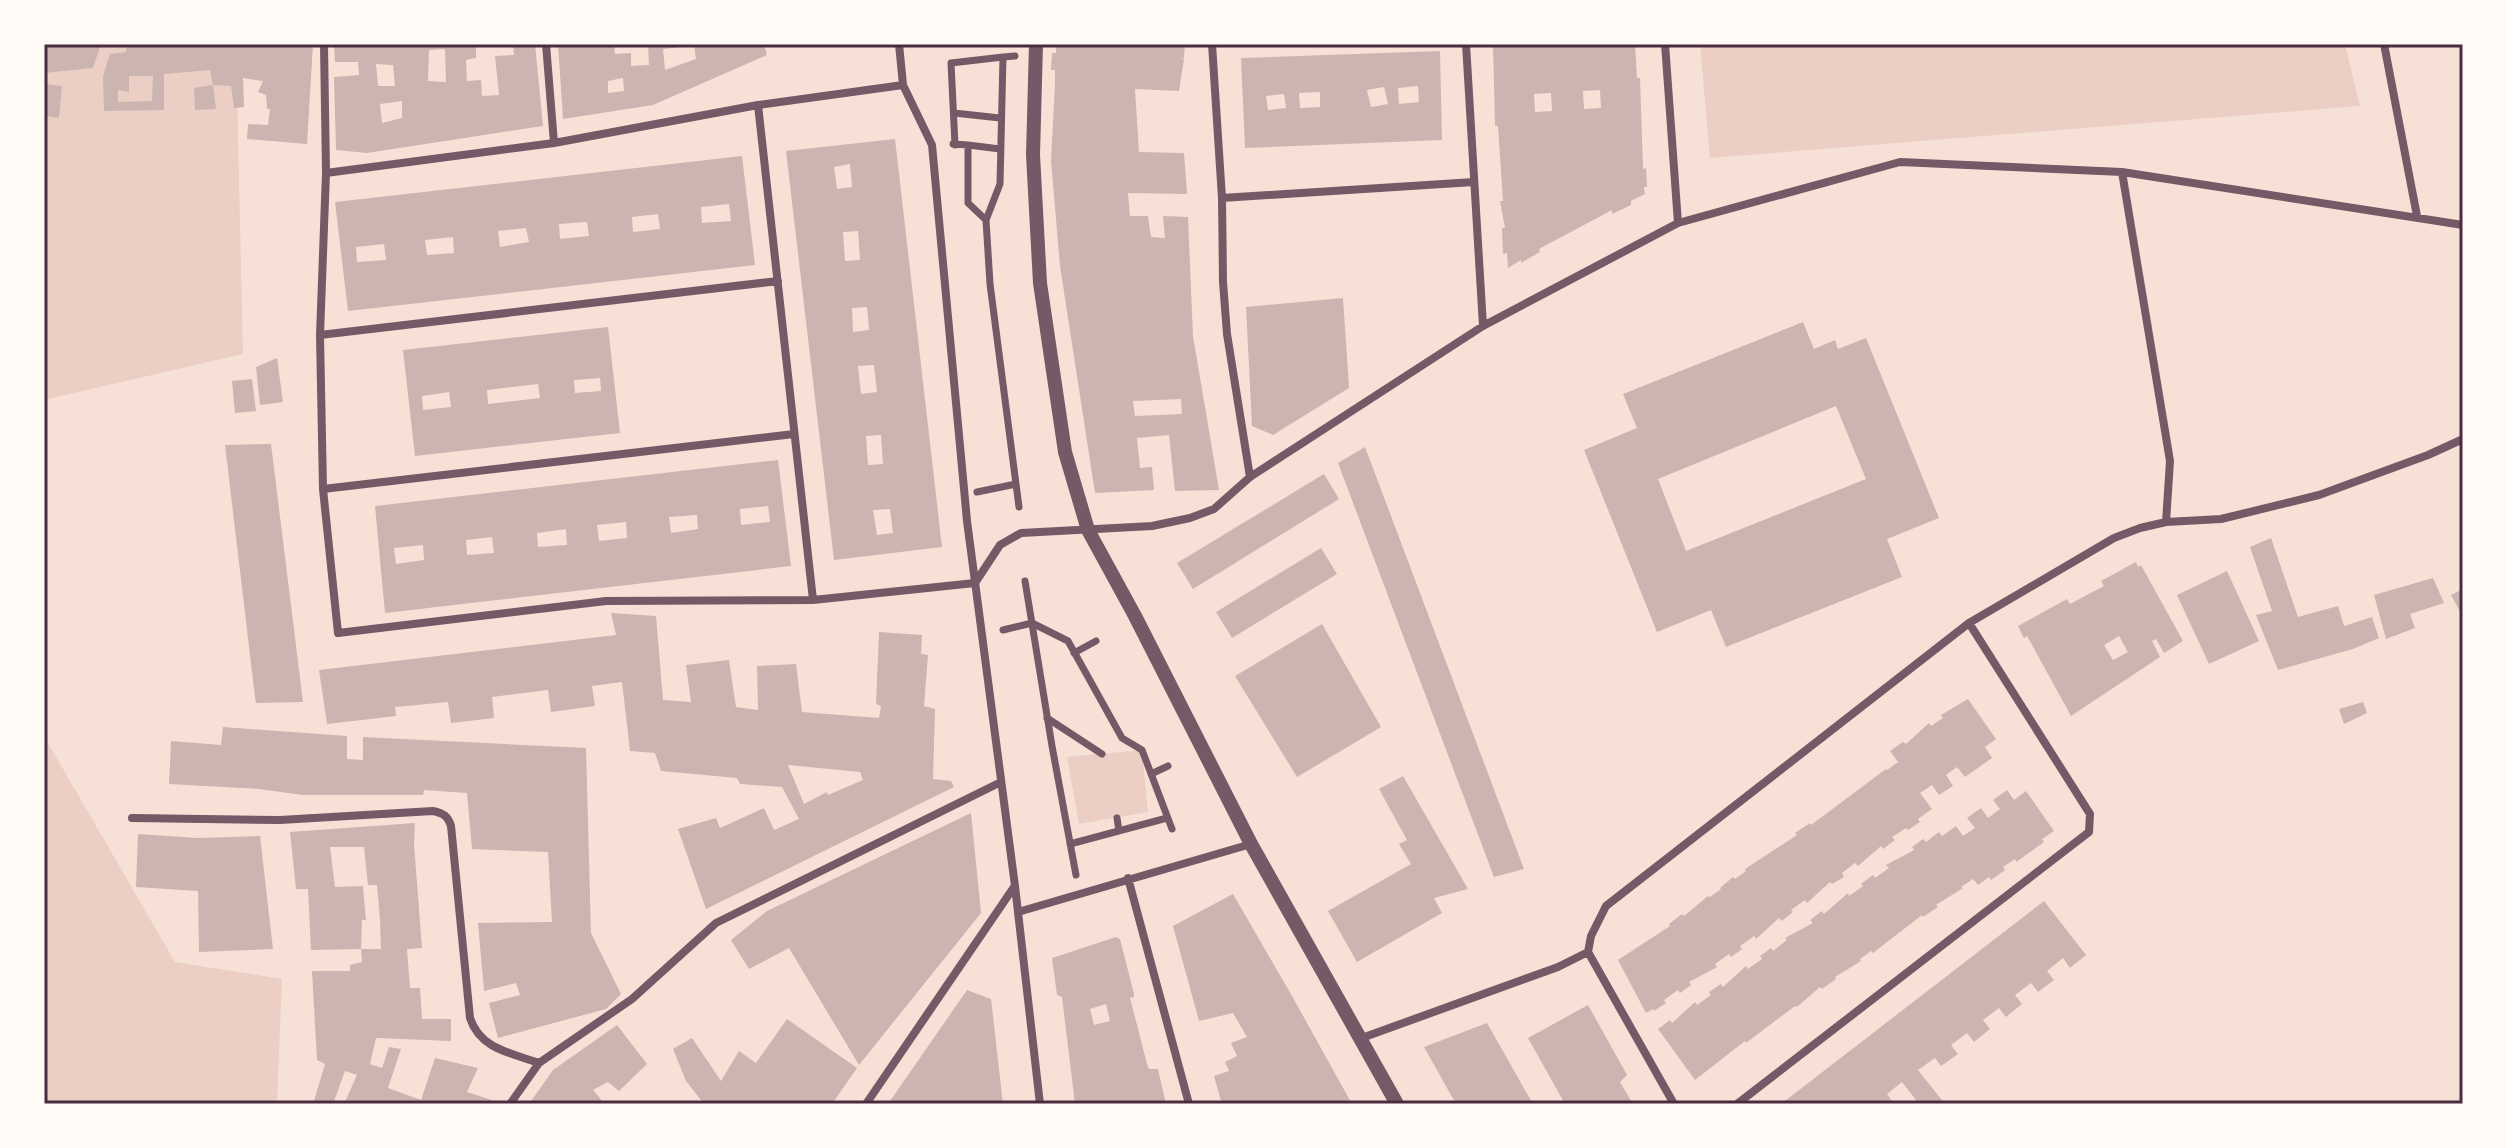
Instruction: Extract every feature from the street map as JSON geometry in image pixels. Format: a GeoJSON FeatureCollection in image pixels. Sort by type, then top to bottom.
{"type":"FeatureCollection","features":[{"type":"Feature","properties":{"kind":"street"},"geometry":{"type":"LineString","coordinates":[[324,44],[326,173],[320,335],[323,489],[338,633],[606,601],[813,600],[975,583]]}},
{"type":"Feature","properties":{"kind":"street"},"geometry":{"type":"LineString","coordinates":[[546,44],[554,143]]}},
{"type":"Feature","properties":{"kind":"street"},"geometry":{"type":"LineString","coordinates":[[899,44],[903,85],[932,145],[967,521],[1040,1104]]}},
{"type":"Feature","properties":{"kind":"street"},"geometry":{"type":"LineString","coordinates":[[1036,44],[1033,155],[1040,283],[1065,452],[1088,530],[1251,844],[1397,1104]]}},
{"type":"Feature","properties":{"kind":"street"},"geometry":{"type":"LineString","coordinates":[[1212,44],[1227,334],[1250,477]]}},
{"type":"Feature","properties":{"kind":"street"},"geometry":{"type":"LineString","coordinates":[[1466,44],[1483,326]]}},
{"type":"Feature","properties":{"kind":"street"},"geometry":{"type":"LineString","coordinates":[[1665,44],[1678,223]]}},
{"type":"Feature","properties":{"kind":"street"},"geometry":{"type":"LineString","coordinates":[[2384,44],[2417,216]]}},
{"type":"Feature","properties":{"kind":"street"},"geometry":{"type":"LineString","coordinates":[[1000,149],[953,144],[954,113],[949,80],[951,63],[1015,56]]}},
{"type":"Feature","properties":{"kind":"street"},"geometry":{"type":"LineString","coordinates":[[1003,57],[1000,184],[986,220],[990,284],[1019,507]]}},
{"type":"Feature","properties":{"kind":"street"},"geometry":{"type":"LineString","coordinates":[[326,173],[554,143],[758,105],[903,85]]}},
{"type":"Feature","properties":{"kind":"street"},"geometry":{"type":"LineString","coordinates":[[758,105],[813,600]]}},
{"type":"Feature","properties":{"kind":"street"},"geometry":{"type":"LineString","coordinates":[[954,113],[1000,118]]}},
{"type":"Feature","properties":{"kind":"street"},"geometry":{"type":"LineString","coordinates":[[968,145],[968,203],[986,220]]}},
{"type":"Feature","properties":{"kind":"street"},"geometry":{"type":"LineString","coordinates":[[975,583],[1000,545],[1021,533],[1152,526],[1214,509],[1250,477],[1483,326],[1678,223],[1900,162],[2122,172],[2463,225]]}},
{"type":"Feature","properties":{"kind":"street"},"geometry":{"type":"LineString","coordinates":[[2122,172],[2170,461],[2166,522]]}},
{"type":"Feature","properties":{"kind":"street"},"geometry":{"type":"LineString","coordinates":[[1222,198],[1474,182]]}},
{"type":"Feature","properties":{"kind":"street"},"geometry":{"type":"LineString","coordinates":[[320,335],[778,281]]}},
{"type":"Feature","properties":{"kind":"street"},"geometry":{"type":"LineString","coordinates":[[323,489],[794,434]]}},
{"type":"Feature","properties":{"kind":"street"},"geometry":{"type":"LineString","coordinates":[[1674,1104],[1588,952],[1597,919],[1606,906],[1969,623],[2114,538],[2166,522],[2221,519],[2319,495],[2463,439]]}},
{"type":"Feature","properties":{"kind":"street"},"geometry":{"type":"LineString","coordinates":[[977,492],[1016,484]]}},
{"type":"Feature","properties":{"kind":"street"},"geometry":{"type":"LineString","coordinates":[[1025,581],[1076,875]]}},
{"type":"Feature","properties":{"kind":"street"},"geometry":{"type":"LineString","coordinates":[[1003,630],[1032,623],[1068,641],[1122,738],[1142,750],[1172,829]]}},
{"type":"Feature","properties":{"kind":"street"},"geometry":{"type":"LineString","coordinates":[[1737,1104],[2089,832],[2090,814],[1969,623]]}},
{"type":"Feature","properties":{"kind":"street"},"geometry":{"type":"LineString","coordinates":[[1074,653],[1096,641]]}},
{"type":"Feature","properties":{"kind":"street"},"geometry":{"type":"LineString","coordinates":[[1047,718],[1102,754]]}},
{"type":"Feature","properties":{"kind":"street"},"geometry":{"type":"LineString","coordinates":[[1144,785],[1168,766]]}},
{"type":"Feature","properties":{"kind":"street"},"geometry":{"type":"LineString","coordinates":[[510,1104],[539,1063],[632,999],[716,923],[1001,782]]}},
{"type":"Feature","properties":{"kind":"street"},"geometry":{"type":"LineString","coordinates":[[1061,793],[1073,792]]}},
{"type":"Feature","properties":{"kind":"street"},"geometry":{"type":"LineString","coordinates":[[132,818],[280,820],[441,812],[451,826],[470,1018],[474,1031],[484,1042],[539,1063]]}},
{"type":"Feature","properties":{"kind":"street"},"geometry":{"type":"LineString","coordinates":[[1117,818],[1119,831]]}},
{"type":"Feature","properties":{"kind":"street"},"geometry":{"type":"LineString","coordinates":[[1070,844],[1167,818]]}},
{"type":"Feature","properties":{"kind":"street"},"geometry":{"type":"LineString","coordinates":[[1018,912],[1251,844]]}},
{"type":"Feature","properties":{"kind":"street"},"geometry":{"type":"LineString","coordinates":[[1128,878],[1189,1104]]}},
{"type":"Feature","properties":{"kind":"street"},"geometry":{"type":"LineString","coordinates":[[866,1104],[1015,886]]}},
{"type":"Feature","properties":{"kind":"street"},"geometry":{"type":"LineString","coordinates":[[1359,1039],[1558,967],[1588,952]]}},
{"type":"Feature","properties":{"kind":"shaded area"},"geometry":{"type":"Polygon","coordinates":[[[44,44],[236,45],[243,354],[44,400],[44,44]]]}},
{"type":"Feature","properties":{"kind":"shaded area"},"geometry":{"type":"Polygon","coordinates":[[[1700,44],[2345,44],[2360,106],[1710,158],[1700,44]]]}},
{"type":"Feature","properties":{"kind":"shaded area"},"geometry":{"type":"Polygon","coordinates":[[[44,736],[175,962],[282,979],[277,1104],[44,1104],[44,736]]]}},
{"type":"Feature","properties":{"kind":"shaded area"},"geometry":{"type":"Polygon","coordinates":[[[1142,750],[1148,812],[1079,824],[1067,757],[1142,750]]]}},
{"type":"Feature","properties":{"kind":"building"},"geometry":{"type":"Polygon","coordinates":[[[44,44],[101,44],[93,68],[44,73],[44,44]]]}},
{"type":"Feature","properties":{"kind":"building"},"geometry":{"type":"Polygon","coordinates":[[[126,44],[313,44],[307,144],[247,139],[248,124],[268,125],[270,109],[267,109],[266,95],[258,92],[263,81],[243,78],[244,107],[234,108],[231,86],[213,85],[210,70],[164,74],[164,110],[104,111],[103,76],[110,54],[126,52],[126,44]],[[129,76],[129,92],[118,90],[118,102],[152,101],[153,76],[129,76]]]}},
{"type":"Feature","properties":{"kind":"building"},"geometry":{"type":"Polygon","coordinates":[[[334,44],[476,44],[476,58],[466,60],[467,81],[481,80],[482,96],[499,95],[495,56],[514,55],[513,44],[535,44],[543,126],[367,153],[336,150],[334,77],[359,75],[358,62],[335,62],[334,44]],[[445,49],[429,50],[428,81],[446,82],[445,49]],[[376,64],[378,86],[395,86],[393,65],[376,64]],[[402,101],[380,104],[382,123],[402,118],[402,101]]]}},
{"type":"Feature","properties":{"kind":"building"},"geometry":{"type":"Polygon","coordinates":[[[558,44],[614,44],[615,54],[631,53],[631,66],[649,65],[648,44],[680,44],[681,47],[663,49],[665,70],[696,59],[694,44],[764,44],[767,55],[653,105],[563,119],[558,44]],[[623,78],[608,81],[608,93],[624,91],[623,78]]]}},
{"type":"Feature","properties":{"kind":"building"},"geometry":{"type":"Polygon","coordinates":[[[1056,44],[1185,44],[1179,91],[1135,89],[1139,152],[1184,153],[1187,194],[1128,193],[1130,216],[1148,216],[1151,237],[1165,238],[1163,216],[1188,217],[1193,336],[1219,490],[1175,491],[1169,435],[1137,438],[1140,468],[1152,467],[1154,490],[1095,493],[1060,266],[1051,160],[1055,70],[1051,70],[1052,53],[1056,53],[1056,44]],[[1181,399],[1133,401],[1135,416],[1182,414],[1181,399]]]}},
{"type":"Feature","properties":{"kind":"building"},"geometry":{"type":"Polygon","coordinates":[[[1493,44],[1635,44],[1637,78],[1640,78],[1643,169],[1646,168],[1645,194],[1631,201],[1631,205],[1612,214],[1612,210],[1508,268],[1507,253],[1503,254],[1502,228],[1505,228],[1500,201],[1503,201],[1498,126],[1495,126],[1493,44]],[[1600,90],[1583,91],[1584,109],[1601,108],[1600,90]],[[1551,93],[1534,94],[1535,112],[1552,111],[1551,93]]]}},
{"type":"Feature","properties":{"kind":"building"},"geometry":{"type":"Polygon","coordinates":[[[1440,51],[1442,140],[1245,148],[1241,58],[1440,51]],[[1418,86],[1398,88],[1399,104],[1419,102],[1418,86]],[[1384,87],[1367,90],[1371,107],[1388,104],[1384,87]],[[1320,92],[1299,93],[1300,108],[1320,107],[1320,92]],[[1284,94],[1266,96],[1268,110],[1286,108],[1284,94]]]}},
{"type":"Feature","properties":{"kind":"building"},"geometry":{"type":"Polygon","coordinates":[[[44,84],[62,86],[59,118],[44,116],[44,84]]]}},
{"type":"Feature","properties":{"kind":"building"},"geometry":{"type":"Polygon","coordinates":[[[213,85],[216,109],[195,110],[194,88],[213,85]]]}},
{"type":"Feature","properties":{"kind":"building"},"geometry":{"type":"Polygon","coordinates":[[[895,139],[942,547],[834,560],[786,151],[895,139]],[[850,164],[834,167],[837,189],[852,187],[850,164]],[[858,231],[843,232],[845,261],[860,260],[858,231]],[[867,307],[852,308],[853,332],[869,330],[867,307]],[[874,365],[858,366],[861,394],[877,392],[874,365]],[[881,435],[866,436],[868,465],[883,464],[881,435]],[[890,509],[873,510],[877,535],[893,533],[890,509]]]}},
{"type":"Feature","properties":{"kind":"building"},"geometry":{"type":"Polygon","coordinates":[[[742,156],[755,265],[348,311],[335,202],[742,156]],[[729,204],[701,207],[702,223],[731,221],[729,204]],[[658,214],[632,217],[633,232],[660,229],[658,214]],[[587,222],[559,224],[560,239],[589,236],[587,222]],[[526,228],[498,231],[500,247],[529,242],[526,228]],[[453,237],[425,240],[427,255],[454,253],[453,237]],[[384,244],[356,247],[357,262],[386,260],[384,244]]]}},
{"type":"Feature","properties":{"kind":"building"},"geometry":{"type":"Polygon","coordinates":[[[1343,298],[1349,388],[1273,435],[1252,426],[1246,307],[1343,298]]]}},
{"type":"Feature","properties":{"kind":"building"},"geometry":{"type":"Polygon","coordinates":[[[1803,322],[1814,349],[1835,340],[1838,349],[1866,338],[1939,518],[1887,539],[1902,577],[1726,647],[1711,610],[1657,632],[1584,450],[1637,428],[1623,394],[1803,322]],[[1836,406],[1658,479],[1686,551],[1866,479],[1836,406]]]}},
{"type":"Feature","properties":{"kind":"building"},"geometry":{"type":"Polygon","coordinates":[[[608,327],[620,433],[415,456],[403,350],[608,327]],[[600,378],[574,380],[575,393],[601,391],[600,378]],[[538,384],[487,390],[488,404],[540,398],[538,384]],[[449,392],[422,396],[423,410],[451,407],[449,392]]]}},
{"type":"Feature","properties":{"kind":"building"},"geometry":{"type":"Polygon","coordinates":[[[277,358],[283,402],[260,405],[256,367],[277,358]]]}},
{"type":"Feature","properties":{"kind":"building"},"geometry":{"type":"Polygon","coordinates":[[[252,379],[256,411],[235,413],[232,381],[252,379]]]}},
{"type":"Feature","properties":{"kind":"building"},"geometry":{"type":"Polygon","coordinates":[[[271,444],[303,702],[256,703],[255,697],[225,445],[271,444]]]}},
{"type":"Feature","properties":{"kind":"building"},"geometry":{"type":"Polygon","coordinates":[[[1365,447],[1524,869],[1494,877],[1338,463],[1365,447]]]}},
{"type":"Feature","properties":{"kind":"building"},"geometry":{"type":"Polygon","coordinates":[[[778,460],[791,566],[385,613],[375,506],[778,460]],[[768,506],[740,509],[741,525],[770,522],[768,506]],[[697,515],[669,517],[671,533],[698,529],[697,515]],[[626,522],[597,525],[599,541],[627,538],[626,522]],[[566,529],[537,533],[538,547],[567,545],[566,529]],[[492,537],[466,540],[467,555],[494,553],[492,537]],[[423,545],[394,548],[396,564],[424,560],[423,545]]]}},
{"type":"Feature","properties":{"kind":"building"},"geometry":{"type":"Polygon","coordinates":[[[1324,474],[1339,499],[1193,589],[1177,563],[1324,474]]]}},
{"type":"Feature","properties":{"kind":"building"},"geometry":{"type":"Polygon","coordinates":[[[2271,538],[2298,617],[2338,606],[2344,626],[2372,617],[2379,638],[2353,649],[2278,670],[2256,615],[2272,611],[2250,547],[2271,538]]]}},
{"type":"Feature","properties":{"kind":"building"},"geometry":{"type":"Polygon","coordinates":[[[1321,548],[1337,574],[1232,638],[1216,612],[1321,548]]]}},
{"type":"Feature","properties":{"kind":"building"},"geometry":{"type":"Polygon","coordinates":[[[2136,562],[2138,567],[2141,565],[2183,641],[2164,653],[2156,639],[2152,641],[2160,657],[2071,716],[2027,636],[2024,638],[2018,626],[2067,599],[2070,604],[2104,586],[2101,581],[2136,562]],[[2119,636],[2104,645],[2113,660],[2128,652],[2119,636]]]}},
{"type":"Feature","properties":{"kind":"building"},"geometry":{"type":"Polygon","coordinates":[[[2227,571],[2259,641],[2209,664],[2177,595],[2227,571]]]}},
{"type":"Feature","properties":{"kind":"building"},"geometry":{"type":"Polygon","coordinates":[[[2433,578],[2444,603],[2410,614],[2415,628],[2386,639],[2374,595],[2433,578]]]}},
{"type":"Feature","properties":{"kind":"building"},"geometry":{"type":"Polygon","coordinates":[[[2463,589],[2463,617],[2451,595],[2463,589]]]}},
{"type":"Feature","properties":{"kind":"building"},"geometry":{"type":"Polygon","coordinates":[[[611,613],[656,616],[663,700],[691,702],[686,665],[729,660],[736,707],[758,710],[757,666],[796,664],[802,712],[879,718],[881,706],[876,704],[879,632],[922,635],[921,654],[928,655],[924,706],[935,709],[933,779],[951,781],[954,787],[706,909],[678,829],[716,818],[720,828],[764,808],[774,830],[799,819],[782,787],[740,784],[737,778],[661,771],[655,753],[630,751],[622,682],[592,686],[595,706],[551,712],[548,690],[492,697],[494,718],[451,723],[448,702],[395,707],[396,716],[327,724],[319,670],[616,635],[611,613]],[[788,765],[804,804],[827,792],[828,795],[863,780],[860,772],[788,765]]]}},
{"type":"Feature","properties":{"kind":"building"},"geometry":{"type":"Polygon","coordinates":[[[1322,624],[1381,727],[1297,777],[1235,676],[1322,624]]]}},
{"type":"Feature","properties":{"kind":"building"},"geometry":{"type":"Polygon","coordinates":[[[1968,699],[1996,739],[1985,747],[1992,758],[1965,777],[1957,767],[1946,775],[1953,786],[1939,795],[1932,785],[1920,793],[1932,809],[1918,819],[1920,822],[1892,837],[1895,840],[1883,849],[1881,846],[1858,866],[1855,863],[1842,873],[1844,877],[1832,884],[1830,882],[1807,903],[1805,900],[1791,910],[1793,912],[1782,921],[1779,918],[1756,939],[1754,936],[1740,946],[1742,949],[1731,957],[1729,954],[1715,964],[1717,967],[1689,982],[1691,985],[1680,993],[1678,990],[1654,1011],[1646,1013],[1618,960],[1898,762],[1890,751],[1903,742],[1906,744],[1929,723],[1931,726],[1943,718],[1941,715],[1968,699]]]}},
{"type":"Feature","properties":{"kind":"building"},"geometry":{"type":"Polygon","coordinates":[[[2363,702],[2367,713],[2344,724],[2339,709],[2363,702]]]}},
{"type":"Feature","properties":{"kind":"building"},"geometry":{"type":"Polygon","coordinates":[[[223,727],[347,736],[347,759],[363,760],[363,737],[586,748],[591,933],[621,994],[606,1009],[498,1038],[489,1003],[520,995],[516,983],[484,991],[478,923],[552,922],[548,852],[472,849],[467,793],[424,790],[423,795],[303,795],[169,784],[171,741],[221,745],[223,727]]]}},
{"type":"Feature","properties":{"kind":"building"},"geometry":{"type":"Polygon","coordinates":[[[1403,776],[1468,889],[1434,898],[1442,913],[1357,962],[1328,911],[1411,864],[1399,844],[1407,840],[1379,789],[1403,776]]]}},
{"type":"Feature","properties":{"kind":"building"},"geometry":{"type":"Polygon","coordinates":[[[2007,790],[2014,800],[2026,791],[2054,831],[2042,839],[2044,842],[2016,862],[2015,859],[2003,867],[2005,870],[1991,880],[1989,877],[1978,885],[1973,879],[1961,887],[1936,905],[1938,907],[1922,915],[1873,953],[1871,951],[1822,989],[1820,987],[1695,1080],[1658,1029],[1670,1020],[1672,1023],[1721,984],[1723,987],[1746,966],[1748,969],[1762,959],[1760,956],[1787,940],[1785,938],[1813,923],[1810,920],[1822,911],[1824,914],[1873,875],[1875,878],[1889,868],[1886,865],[1914,850],[1912,847],[1923,839],[1926,842],[1939,832],[1942,836],[1956,826],[1963,836],[1975,828],[1967,818],[1981,808],[1988,818],[2000,809],[1993,800],[2007,790]]]}},
{"type":"Feature","properties":{"kind":"building"},"geometry":{"type":"Polygon","coordinates":[[[971,813],[981,913],[859,1065],[789,948],[749,969],[731,940],[767,911],[971,813]]]}},
{"type":"Feature","properties":{"kind":"building"},"geometry":{"type":"Polygon","coordinates":[[[415,823],[422,948],[407,949],[410,988],[420,988],[422,1019],[451,1019],[451,1041],[376,1038],[370,1064],[382,1068],[389,1047],[401,1049],[388,1088],[421,1100],[435,1058],[478,1068],[467,1092],[492,1100],[489,1104],[344,1104],[357,1075],[345,1071],[333,1104],[313,1104],[325,1064],[317,1060],[312,971],[350,971],[350,965],[362,962],[361,949],[311,950],[308,889],[296,889],[290,832],[415,823]],[[330,847],[335,887],[363,886],[366,920],[362,920],[361,949],[381,949],[377,885],[368,885],[364,847],[330,847]]]}},
{"type":"Feature","properties":{"kind":"building"},"geometry":{"type":"Polygon","coordinates":[[[138,834],[198,838],[260,836],[273,949],[199,952],[198,891],[136,887],[138,834]]]}},
{"type":"Feature","properties":{"kind":"building"},"geometry":{"type":"Polygon","coordinates":[[[1233,894],[1352,1104],[1222,1104],[1214,1076],[1229,1071],[1225,1062],[1237,1056],[1231,1043],[1247,1037],[1233,1013],[1199,1021],[1173,926],[1233,894]]]}},
{"type":"Feature","properties":{"kind":"building"},"geometry":{"type":"Polygon","coordinates":[[[2044,901],[2086,955],[2070,968],[2063,958],[2047,971],[2054,980],[2038,992],[2031,983],[2015,995],[2022,1004],[2006,1017],[1999,1008],[1983,1020],[1990,1029],[1974,1042],[1967,1033],[1951,1045],[1958,1054],[1941,1066],[1935,1058],[1918,1070],[1945,1104],[1911,1104],[1916,1100],[1902,1082],[1887,1094],[1894,1104],[1781,1104],[2044,901]]]}},
{"type":"Feature","properties":{"kind":"building"},"geometry":{"type":"Polygon","coordinates":[[[1116,937],[1120,939],[1134,994],[1130,998],[1147,1064],[1149,1069],[1158,1069],[1166,1104],[1075,1104],[1062,997],[1057,995],[1052,958],[1116,937]],[[1106,1004],[1090,1009],[1094,1025],[1110,1021],[1106,1004]]]}},
{"type":"Feature","properties":{"kind":"building"},"geometry":{"type":"Polygon","coordinates":[[[967,990],[991,999],[1003,1104],[888,1104],[967,990]]]}},
{"type":"Feature","properties":{"kind":"building"},"geometry":{"type":"Polygon","coordinates":[[[1588,1005],[1627,1075],[1620,1082],[1633,1104],[1565,1104],[1528,1038],[1588,1005]]]}},
{"type":"Feature","properties":{"kind":"building"},"geometry":{"type":"Polygon","coordinates":[[[787,1019],[857,1068],[832,1104],[704,1104],[686,1081],[673,1049],[692,1038],[721,1081],[739,1051],[756,1063],[787,1019]]]}},
{"type":"Feature","properties":{"kind":"building"},"geometry":{"type":"Polygon","coordinates":[[[1487,1023],[1533,1104],[1456,1104],[1424,1047],[1487,1023]]]}},
{"type":"Feature","properties":{"kind":"building"},"geometry":{"type":"Polygon","coordinates":[[[617,1025],[647,1064],[619,1091],[608,1082],[593,1090],[603,1104],[529,1104],[553,1070],[617,1025]]]}}]}
